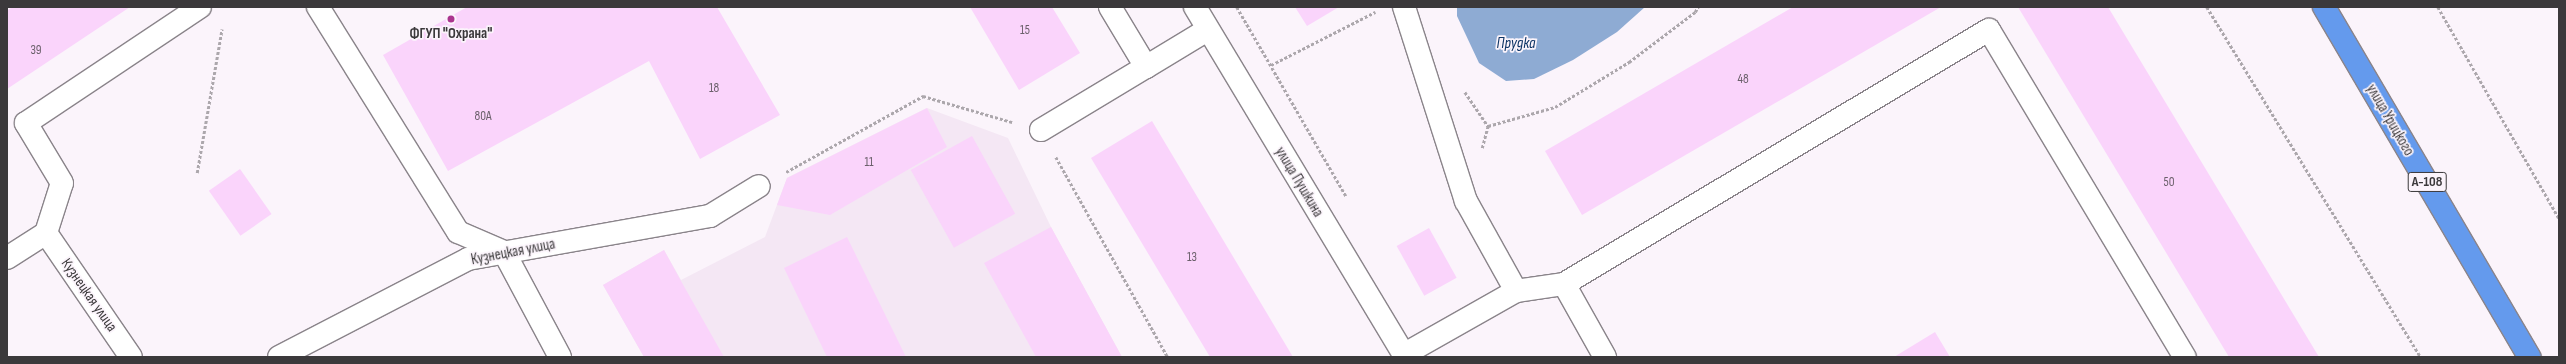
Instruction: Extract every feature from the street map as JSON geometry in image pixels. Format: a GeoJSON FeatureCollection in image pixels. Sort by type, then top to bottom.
{"type":"FeatureCollection","features":[{"type":"Feature","properties":{"kind":"highway","name":"улица Урицкого"},"geometry":{"type":"LineString","coordinates":[[2324,7],[2529,357]]}},
{"type":"Feature","properties":{"kind":"street"},"geometry":{"type":"LineString","coordinates":[[7,258],[46,233],[62,182],[26,123],[200,7]]}},
{"type":"Feature","properties":{"kind":"street"},"geometry":{"type":"LineString","coordinates":[[1110,7],[1146,66]]}},
{"type":"Feature","properties":{"kind":"street","name":"улица Пушкина"},"geometry":{"type":"LineString","coordinates":[[1195,7],[1207,30],[1404,356]]}},
{"type":"Feature","properties":{"kind":"street"},"geometry":{"type":"LineString","coordinates":[[1404,7],[1466,201],[1516,291]]}},
{"type":"Feature","properties":{"kind":"street"},"geometry":{"type":"LineString","coordinates":[[324,9],[458,232],[504,252],[560,357]]}},
{"type":"Feature","properties":{"kind":"street"},"geometry":{"type":"LineString","coordinates":[[1041,130],[1207,30]]}},
{"type":"Feature","properties":{"kind":"street"},"geometry":{"type":"LineString","coordinates":[[1404,356],[1516,291],[1564,284],[1989,30],[2185,357]]}},
{"type":"Feature","properties":{"kind":"street","name":"Кузнецкая улица"},"geometry":{"type":"LineString","coordinates":[[279,357],[468,259],[710,216],[759,186]]}},
{"type":"Feature","properties":{"kind":"street","name":"Кузнецкая улица"},"geometry":{"type":"LineString","coordinates":[[46,233],[131,357]]}},
{"type":"Feature","properties":{"kind":"street"},"geometry":{"type":"LineString","coordinates":[[1564,284],[1605,357]]}},
{"type":"Feature","properties":{"kind":"path"},"geometry":{"type":"LineString","coordinates":[[1237,7],[1351,203]]}},
{"type":"Feature","properties":{"kind":"path"},"geometry":{"type":"LineString","coordinates":[[1462,89],[1488,126],[1555,107],[1629,62],[1695,12],[1698,7]]}},
{"type":"Feature","properties":{"kind":"path"},"geometry":{"type":"LineString","coordinates":[[2207,7],[2421,357]]}},
{"type":"Feature","properties":{"kind":"path"},"geometry":{"type":"LineString","coordinates":[[2438,7],[2559,218]]}},
{"type":"Feature","properties":{"kind":"path"},"geometry":{"type":"LineString","coordinates":[[1271,66],[1377,11]]}},
{"type":"Feature","properties":{"kind":"path"},"geometry":{"type":"LineString","coordinates":[[197,172],[223,23]]}},
{"type":"Feature","properties":{"kind":"path"},"geometry":{"type":"LineString","coordinates":[[759,186],[923,96],[1041,130],[1168,357]]}},
{"type":"Feature","properties":{"kind":"shaded area"},"geometry":{"type":"Polygon","coordinates":[[[927,108],[1008,138],[1051,227],[1122,357],[644,357],[603,285],[664,250],[681,280],[765,237],[787,178],[927,108]]]}},
{"type":"Feature","properties":{"kind":"water","name":"Прудка"},"geometry":{"type":"Polygon","coordinates":[[[1457,7],[1645,7],[1617,32],[1573,60],[1534,79],[1506,81],[1479,63],[1457,16],[1457,7]]]}},
{"type":"Feature","properties":{"kind":"building"},"geometry":{"type":"Polygon","coordinates":[[[12,7],[130,7],[7,89],[7,11],[12,7]]]}},
{"type":"Feature","properties":{"kind":"building"},"geometry":{"type":"Polygon","coordinates":[[[467,7],[717,7],[780,115],[700,159],[649,61],[448,171],[383,55],[467,7]]]}},
{"type":"Feature","properties":{"kind":"building"},"geometry":{"type":"Polygon","coordinates":[[[970,7],[1052,7],[1080,53],[1019,90],[970,7]]]}},
{"type":"Feature","properties":{"kind":"building"},"geometry":{"type":"Polygon","coordinates":[[[1295,7],[1339,7],[1307,26],[1295,7]]]}},
{"type":"Feature","properties":{"kind":"building"},"geometry":{"type":"Polygon","coordinates":[[[1793,7],[1941,7],[1582,215],[1545,151],[1793,7]]]}},
{"type":"Feature","properties":{"kind":"building"},"geometry":{"type":"Polygon","coordinates":[[[2018,7],[2108,7],[2319,357],[2229,357],[2018,7]]]}},
{"type":"Feature","properties":{"kind":"building"},"geometry":{"type":"Polygon","coordinates":[[[927,108],[947,147],[830,215],[777,205],[787,178],[927,108]]]}},
{"type":"Feature","properties":{"kind":"building"},"geometry":{"type":"Polygon","coordinates":[[[1152,121],[1293,357],[1210,357],[1091,158],[1152,121]]]}},
{"type":"Feature","properties":{"kind":"building"},"geometry":{"type":"Polygon","coordinates":[[[972,136],[1015,214],[954,248],[911,170],[972,136]]]}},
{"type":"Feature","properties":{"kind":"building"},"geometry":{"type":"Polygon","coordinates":[[[240,169],[272,214],[240,236],[209,191],[240,169]]]}},
{"type":"Feature","properties":{"kind":"building"},"geometry":{"type":"Polygon","coordinates":[[[1051,227],[1122,357],[1036,357],[984,263],[1051,227]]]}},
{"type":"Feature","properties":{"kind":"building"},"geometry":{"type":"Polygon","coordinates":[[[1429,228],[1457,278],[1424,296],[1397,246],[1429,228]]]}},
{"type":"Feature","properties":{"kind":"building"},"geometry":{"type":"Polygon","coordinates":[[[847,237],[906,357],[827,357],[784,268],[847,237]]]}},
{"type":"Feature","properties":{"kind":"building"},"geometry":{"type":"Polygon","coordinates":[[[664,250],[724,357],[644,357],[603,285],[664,250]]]}},
{"type":"Feature","properties":{"kind":"building"},"geometry":{"type":"Polygon","coordinates":[[[1935,332],[1950,357],[1894,357],[1935,332]]]}},
{"type":"Feature","properties":{"kind":"place","name":"ФГУП \"Охрана\""},"geometry":{"type":"Point","coordinates":[451,19]}}]}
